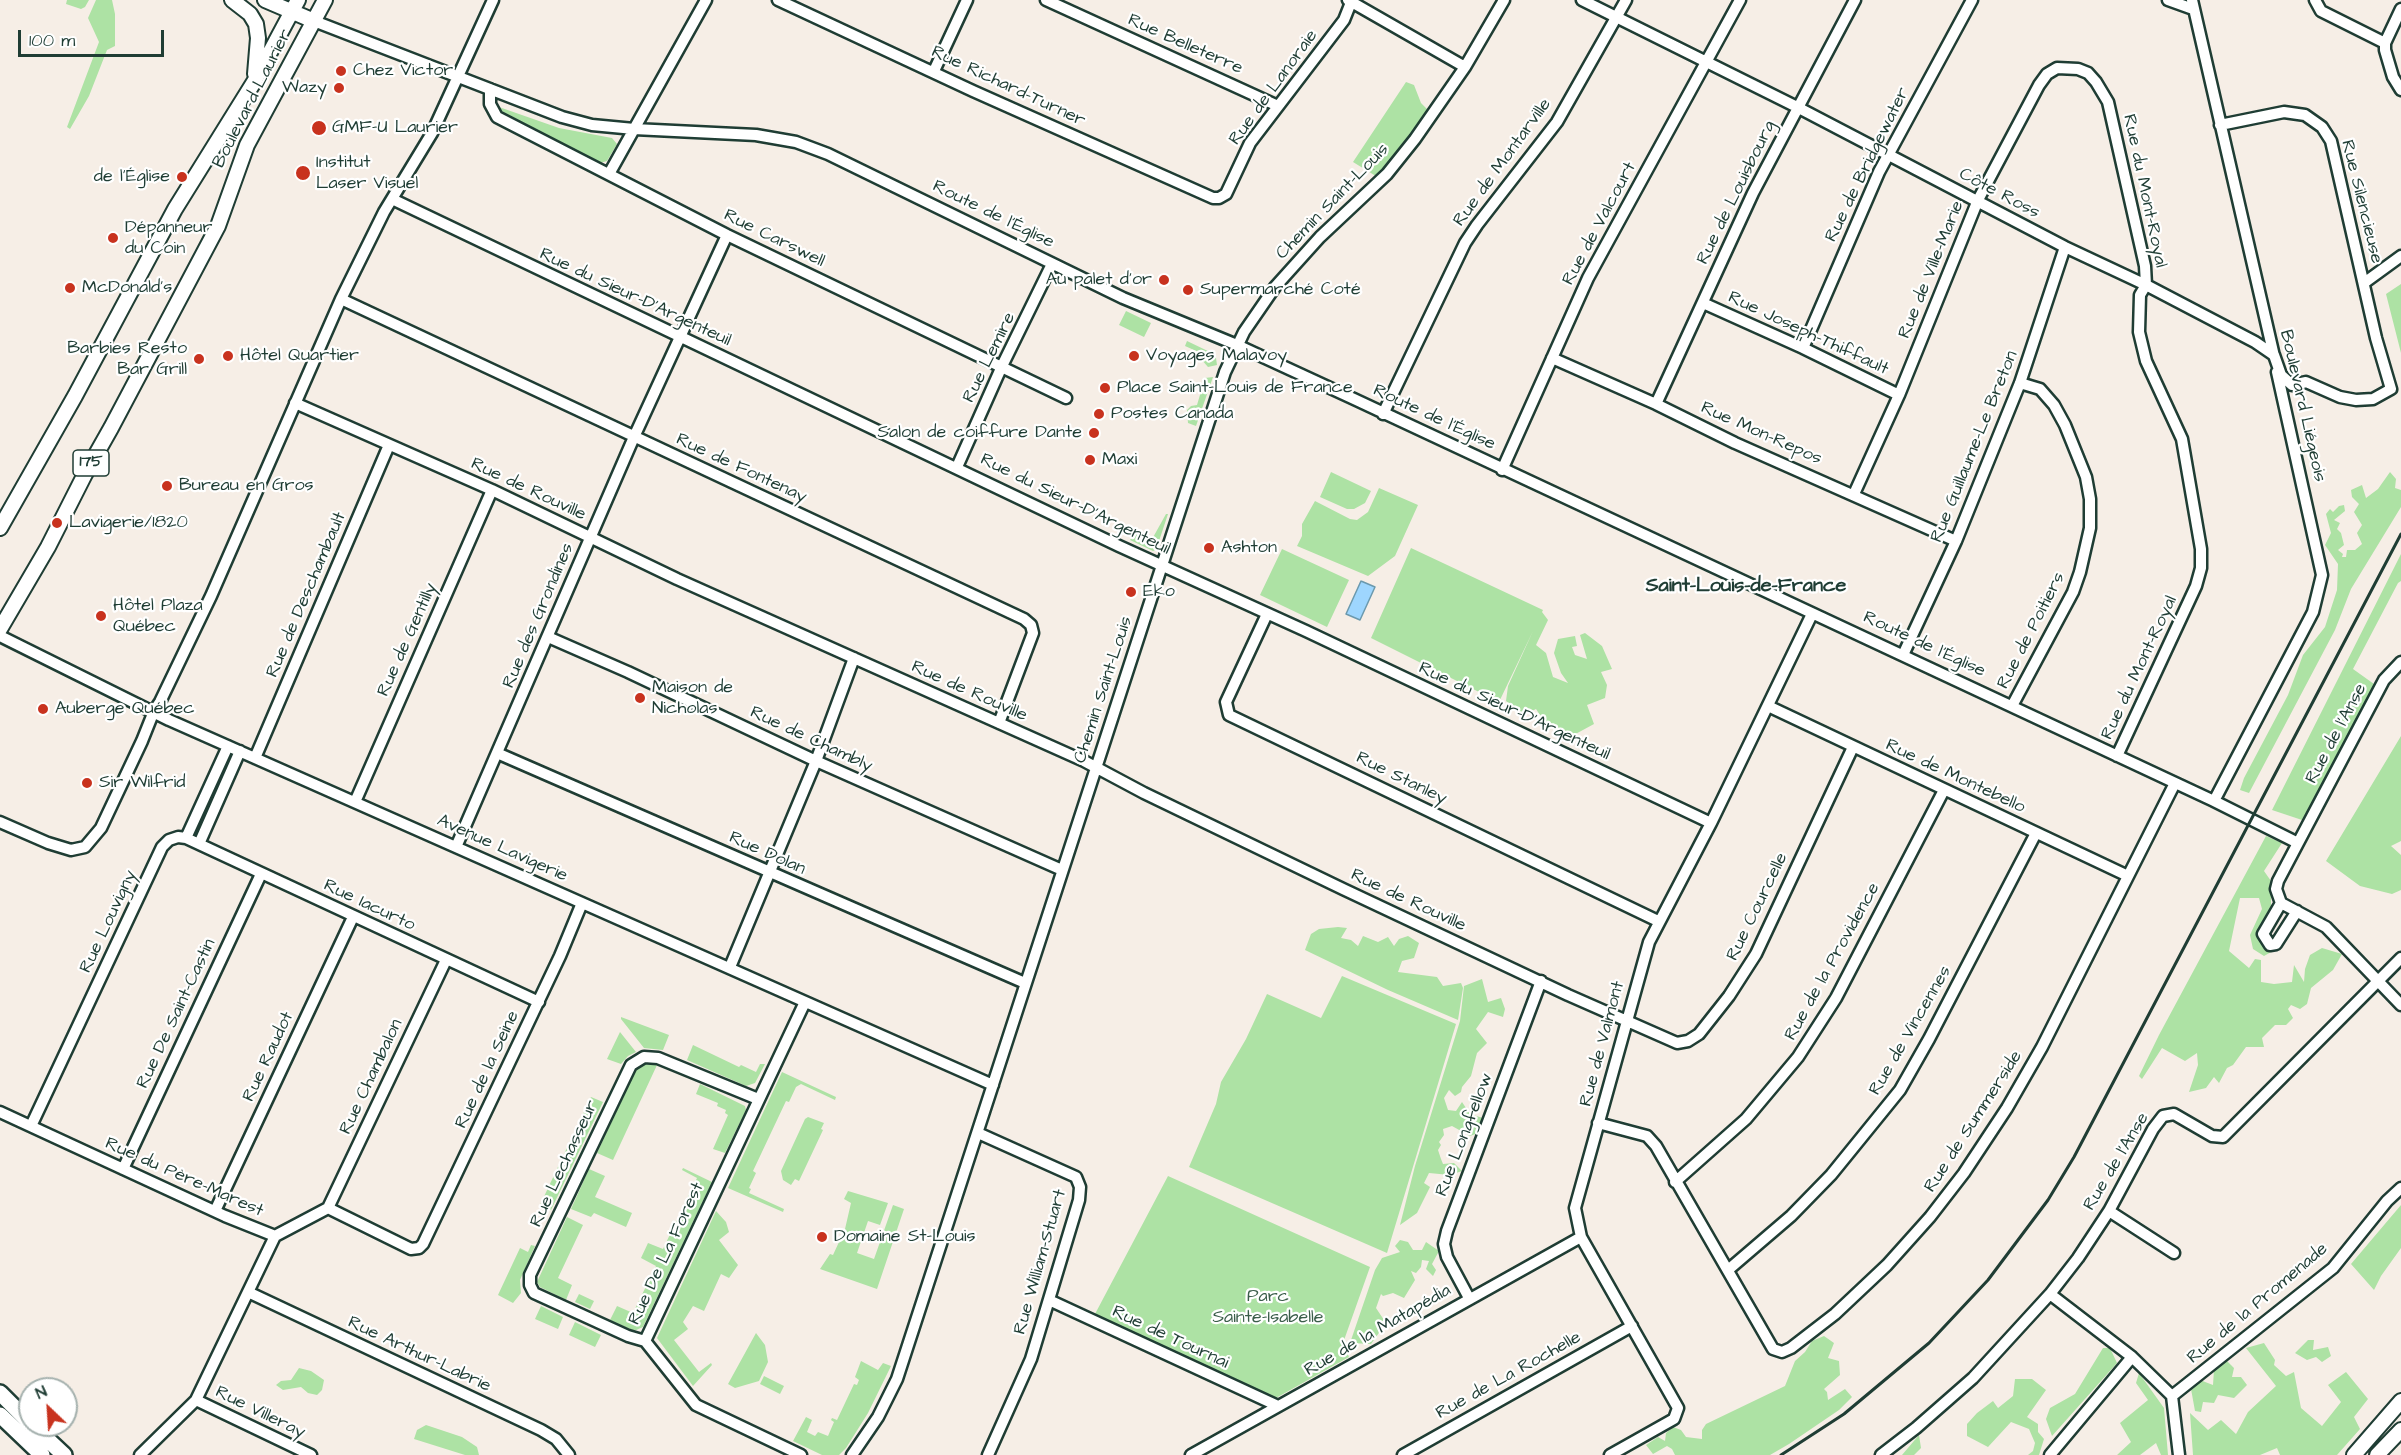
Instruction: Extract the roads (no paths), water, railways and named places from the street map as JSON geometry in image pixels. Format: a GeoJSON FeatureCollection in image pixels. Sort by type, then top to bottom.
{"type":"FeatureCollection","features":[{"type":"Feature","properties":{"kind":"highway"},"geometry":{"type":"LineString","coordinates":[[0,1393],[18,1411]]}},
{"type":"Feature","properties":{"kind":"highway"},"geometry":{"type":"LineString","coordinates":[[0,1415],[42,1455]]}},
{"type":"Feature","properties":{"kind":"highway"},"geometry":{"type":"LineString","coordinates":[[45,1437],[64,1455]]}},
{"type":"Feature","properties":{"kind":"main road"},"geometry":{"type":"LineString","coordinates":[[232,0],[250,14],[256,24],[258,38],[254,82]]}},
{"type":"Feature","properties":{"kind":"main road","name":"Route de l'Église"},"geometry":{"type":"LineString","coordinates":[[265,0],[295,5],[314,21]]}},
{"type":"Feature","properties":{"kind":"main road","name":"Boulevard Laurier"},"geometry":{"type":"LineString","coordinates":[[0,629],[48,547],[218,226],[247,145],[325,0]]}},
{"type":"Feature","properties":{"kind":"main road","name":"Boulevard Laurier"},"geometry":{"type":"LineString","coordinates":[[0,528],[75,396],[175,209],[254,82],[295,5]]}},
{"type":"Feature","properties":{"kind":"main road"},"geometry":{"type":"LineString","coordinates":[[2354,1455],[2401,1401]]}},
{"type":"Feature","properties":{"kind":"main road"},"geometry":{"type":"LineString","coordinates":[[2377,1455],[2401,1430]]}},
{"type":"Feature","properties":{"kind":"street"},"geometry":{"type":"LineString","coordinates":[[0,822],[71,850],[85,847],[96,837],[154,711],[211,596],[342,299],[384,212],[432,134],[493,0]]}},
{"type":"Feature","properties":{"kind":"street"},"geometry":{"type":"LineString","coordinates":[[609,174],[706,0]]}},
{"type":"Feature","properties":{"kind":"street","name":"Rue Richard-Turner"},"geometry":{"type":"LineString","coordinates":[[778,0],[984,96],[1213,198],[1226,195]]}},
{"type":"Feature","properties":{"kind":"street"},"geometry":{"type":"LineString","coordinates":[[934,71],[967,0]]}},
{"type":"Feature","properties":{"kind":"street","name":"Rue Belleterre"},"geometry":{"type":"LineString","coordinates":[[1046,0],[1278,105]]}},
{"type":"Feature","properties":{"kind":"street"},"geometry":{"type":"LineString","coordinates":[[1351,0],[1465,67]]}},
{"type":"Feature","properties":{"kind":"street","name":"Rue de Lanoraie"},"geometry":{"type":"LineString","coordinates":[[1226,195],[1250,142],[1344,20],[1351,0]]}},
{"type":"Feature","properties":{"kind":"street","name":"Chemin Saint-Louis"},"geometry":{"type":"LineString","coordinates":[[852,1455],[878,1417],[897,1379],[1225,372],[1237,345],[1275,287],[1314,243],[1387,174],[1415,139],[1465,67],[1504,0]]}},
{"type":"Feature","properties":{"kind":"street","name":"Côte Ross"},"geometry":{"type":"LineString","coordinates":[[1582,0],[1616,19],[1797,107],[2065,247],[2146,285],[2255,342],[2274,355],[2281,375],[2292,385],[2306,382],[2340,397],[2356,400],[2373,399],[2391,389]]}},
{"type":"Feature","properties":{"kind":"street","name":"Rue de Montarville"},"geometry":{"type":"LineString","coordinates":[[1383,414],[1466,243],[1477,225],[1557,122],[1626,0]]}},
{"type":"Feature","properties":{"kind":"street","name":"Rue de Valcourt"},"geometry":{"type":"LineString","coordinates":[[1502,470],[1588,278],[1740,0]]}},
{"type":"Feature","properties":{"kind":"street","name":"Rue de Louisbourg"},"geometry":{"type":"LineString","coordinates":[[1656,404],[1753,193],[1855,0]]}},
{"type":"Feature","properties":{"kind":"street","name":"Rue de Bridgewater"},"geometry":{"type":"LineString","coordinates":[[1803,348],[1887,154],[1972,0]]}},
{"type":"Feature","properties":{"kind":"street"},"geometry":{"type":"LineString","coordinates":[[2168,0],[2192,4]]}},
{"type":"Feature","properties":{"kind":"street"},"geometry":{"type":"LineString","coordinates":[[2315,0],[2321,11],[2385,43]]}},
{"type":"Feature","properties":{"kind":"street","name":"Boulevard Liégeois"},"geometry":{"type":"LineString","coordinates":[[2192,4],[2274,355],[2322,574],[2313,612],[2214,801]]}},
{"type":"Feature","properties":{"kind":"street"},"geometry":{"type":"LineString","coordinates":[[2401,9],[2385,43],[2393,76],[2401,90]]}},
{"type":"Feature","properties":{"kind":"street","name":"Route de l'Église"},"geometry":{"type":"LineString","coordinates":[[314,21],[562,117],[592,125],[756,135],[796,142],[828,154],[1123,298],[1237,345],[2012,706],[2298,843]]}},
{"type":"Feature","properties":{"kind":"street","name":"Rue de Ville-Marie"},"geometry":{"type":"LineString","coordinates":[[1854,494],[1899,395],[1978,200],[2039,85],[2047,74],[2057,68]]}},
{"type":"Feature","properties":{"kind":"street","name":"Rue du Mont-Royal"},"geometry":{"type":"LineString","coordinates":[[2057,68],[2078,69],[2088,73],[2108,102],[2145,266],[2146,285],[2140,295],[2139,332],[2146,361],[2182,439],[2201,549],[2201,568],[2196,586],[2117,756]]}},
{"type":"Feature","properties":{"kind":"street","name":"Rue Carswell"},"geometry":{"type":"LineString","coordinates":[[490,89],[490,104],[497,117],[727,235],[1066,398]]}},
{"type":"Feature","properties":{"kind":"street","name":"Rue Silencieuse"},"geometry":{"type":"LineString","coordinates":[[2220,125],[2284,112],[2305,116],[2322,127],[2331,141],[2376,339],[2391,389]]}},
{"type":"Feature","properties":{"kind":"street","name":"Rue du Sieur-D'Argenteuil"},"geometry":{"type":"LineString","coordinates":[[392,199],[1711,823]]}},
{"type":"Feature","properties":{"kind":"street","name":"Rue des Grondines"},"geometry":{"type":"LineString","coordinates":[[456,847],[634,437],[727,235]]}},
{"type":"Feature","properties":{"kind":"street","name":"Rue Guillaume-Le Breton"},"geometry":{"type":"LineString","coordinates":[[1903,655],[1956,540],[2020,383],[2065,247]]}},
{"type":"Feature","properties":{"kind":"street"},"geometry":{"type":"LineString","coordinates":[[2364,283],[2401,256]]}},
{"type":"Feature","properties":{"kind":"street","name":"Rue Lemire"},"geometry":{"type":"LineString","coordinates":[[957,467],[1002,366],[1052,264]]}},
{"type":"Feature","properties":{"kind":"street","name":"Rue de Fontenay"},"geometry":{"type":"LineString","coordinates":[[342,299],[1024,619],[1031,625],[1033,633],[999,723]]}},
{"type":"Feature","properties":{"kind":"street","name":"Rue Joseph-Thiffault"},"geometry":{"type":"LineString","coordinates":[[1703,303],[1899,395]]}},
{"type":"Feature","properties":{"kind":"street","name":"Rue Mon-Repos"},"geometry":{"type":"LineString","coordinates":[[1552,358],[1656,404],[1735,443],[1956,540]]}},
{"type":"Feature","properties":{"kind":"street","name":"Rue de Poitiers"},"geometry":{"type":"LineString","coordinates":[[2012,706],[2073,592],[2080,572],[2090,518],[2090,499],[2086,477],[2065,425],[2054,405],[2040,389],[2020,383]]}},
{"type":"Feature","properties":{"kind":"street","name":"Rue de Rouville"},"geometry":{"type":"LineString","coordinates":[[295,403],[492,490],[591,538],[1096,767],[1343,890],[1626,1019]]}},
{"type":"Feature","properties":{"kind":"street","name":"Rue de Deschambault"},"geometry":{"type":"LineString","coordinates":[[255,758],[389,446]]}},
{"type":"Feature","properties":{"kind":"street","name":"Rue de Gentilly"},"geometry":{"type":"LineString","coordinates":[[355,802],[492,490]]}},
{"type":"Feature","properties":{"kind":"street","name":"Rue Stanley"},"geometry":{"type":"LineString","coordinates":[[1267,614],[1226,702],[1229,715],[1658,921]]}},
{"type":"Feature","properties":{"kind":"street","name":"Rue de Valmont"},"geometry":{"type":"LineString","coordinates":[[1610,1455],[1674,1419],[1678,1408],[1581,1237],[1575,1208],[1649,942],[1711,823],[1812,614]]}},
{"type":"Feature","properties":{"kind":"street","name":"Avenue Lavigerie"},"geometry":{"type":"LineString","coordinates":[[0,636],[228,746],[993,1085]]}},
{"type":"Feature","properties":{"kind":"street","name":"Rue de Chambly"},"geometry":{"type":"LineString","coordinates":[[548,637],[628,672],[816,761],[1062,870]]}},
{"type":"Feature","properties":{"kind":"street"},"geometry":{"type":"LineString","coordinates":[[730,967],[816,761],[854,658]]}},
{"type":"Feature","properties":{"kind":"street","name":"Rue de l'Anse"},"geometry":{"type":"LineString","coordinates":[[2281,903],[2276,889],[2298,843],[2385,680],[2401,662]]}},
{"type":"Feature","properties":{"kind":"street","name":"Rue de Montebello"},"geometry":{"type":"LineString","coordinates":[[1768,706],[2128,876]]}},
{"type":"Feature","properties":{"kind":"street"},"geometry":{"type":"LineString","coordinates":[[186,838],[228,746]]}},
{"type":"Feature","properties":{"kind":"street","name":"Rue Courcelle"},"geometry":{"type":"LineString","coordinates":[[1626,1019],[1677,1043],[1689,1041],[1698,1034],[1729,996],[1756,954],[1853,747]]}},
{"type":"Feature","properties":{"kind":"street"},"geometry":{"type":"LineString","coordinates":[[199,844],[240,751]]}},
{"type":"Feature","properties":{"kind":"street","name":"Rue Dolan"},"geometry":{"type":"LineString","coordinates":[[497,753],[1025,983]]}},
{"type":"Feature","properties":{"kind":"street","name":"Rue de Summerside"},"geometry":{"type":"LineString","coordinates":[[1598,1123],[1647,1136],[1656,1146],[1773,1348],[1782,1352],[1791,1348],[1835,1314],[1887,1265],[1944,1200],[2007,1108],[2042,1047],[2175,783]]}},
{"type":"Feature","properties":{"kind":"street","name":"Rue de la Providence"},"geometry":{"type":"LineString","coordinates":[[1676,1182],[1746,1119],[1798,1058],[1836,998],[1944,790]]}},
{"type":"Feature","properties":{"kind":"street","name":"Rue de Vincennes"},"geometry":{"type":"LineString","coordinates":[[1728,1270],[1791,1216],[1831,1175],[1900,1090],[2036,833]]}},
{"type":"Feature","properties":{"kind":"street","name":"Rue Iacurto"},"geometry":{"type":"LineString","coordinates":[[186,838],[538,1002]]}},
{"type":"Feature","properties":{"kind":"street","name":"Rue Louvigny"},"geometry":{"type":"LineString","coordinates":[[31,1126],[162,847],[169,840],[186,838]]}},
{"type":"Feature","properties":{"kind":"street","name":"Rue De Saint-Castin"},"geometry":{"type":"LineString","coordinates":[[123,1169],[261,874]]}},
{"type":"Feature","properties":{"kind":"street","name":"Rue de la Seine"},"geometry":{"type":"LineString","coordinates":[[328,1208],[411,1249],[419,1248],[423,1244],[446,1200],[560,956],[582,903]]}},
{"type":"Feature","properties":{"kind":"street"},"geometry":{"type":"LineString","coordinates":[[2296,911],[2276,944],[2270,945],[2263,934],[2281,903],[2296,911],[2326,927],[2401,1005]]}},
{"type":"Feature","properties":{"kind":"street","name":"Rue Raudot"},"geometry":{"type":"LineString","coordinates":[[215,1211],[353,917]]}},
{"type":"Feature","properties":{"kind":"street","name":"Rue de l'Anse"},"geometry":{"type":"LineString","coordinates":[[1881,1455],[1916,1428],[1972,1378],[2050,1294],[2078,1258],[2109,1211],[2153,1129],[2163,1116],[2174,1114],[2212,1136],[2223,1137],[2401,958]]}},
{"type":"Feature","properties":{"kind":"street","name":"Rue Chambalon"},"geometry":{"type":"LineString","coordinates":[[328,1208],[446,960]]}},
{"type":"Feature","properties":{"kind":"street","name":"Rue Longfellow"},"geometry":{"type":"LineString","coordinates":[[1469,1298],[1447,1257],[1445,1238],[1541,981]]}},
{"type":"Feature","properties":{"kind":"street","name":"Rue De La Forest"},"geometry":{"type":"LineString","coordinates":[[801,1455],[696,1405],[645,1341],[805,1002]]}},
{"type":"Feature","properties":{"kind":"street","name":"Rue Lechasseur"},"geometry":{"type":"LineString","coordinates":[[645,1341],[628,1336],[534,1293],[530,1286],[530,1275],[631,1065],[644,1058],[658,1058],[758,1100]]}},
{"type":"Feature","properties":{"kind":"street","name":"Rue du Père-Marest"},"geometry":{"type":"LineString","coordinates":[[0,1112],[215,1211],[275,1236],[328,1208]]}},
{"type":"Feature","properties":{"kind":"street","name":"Rue William-Stuart"},"geometry":{"type":"LineString","coordinates":[[978,1133],[1076,1177],[1080,1187],[1079,1200],[1030,1359],[988,1455]]}},
{"type":"Feature","properties":{"kind":"street","name":"Rue de la Promenade"},"geometry":{"type":"LineString","coordinates":[[2172,1396],[2333,1268],[2387,1201],[2401,1188]]}},
{"type":"Feature","properties":{"kind":"street"},"geometry":{"type":"LineString","coordinates":[[2109,1211],[2174,1253]]}},
{"type":"Feature","properties":{"kind":"street"},"geometry":{"type":"LineString","coordinates":[[140,1455],[196,1400],[275,1236]]}},
{"type":"Feature","properties":{"kind":"street","name":"Rue de la Matapédia"},"geometry":{"type":"LineString","coordinates":[[1191,1455],[1581,1237]]}},
{"type":"Feature","properties":{"kind":"street","name":"Rue Arthur-Labrie"},"geometry":{"type":"LineString","coordinates":[[248,1292],[541,1430],[556,1439],[569,1455]]}},
{"type":"Feature","properties":{"kind":"street"},"geometry":{"type":"LineString","coordinates":[[2050,1294],[2132,1357],[2172,1396],[2180,1455]]}},
{"type":"Feature","properties":{"kind":"street","name":"Rue de Tournai"},"geometry":{"type":"LineString","coordinates":[[1049,1300],[1278,1406]]}},
{"type":"Feature","properties":{"kind":"street","name":"Rue de La Rochelle"},"geometry":{"type":"LineString","coordinates":[[1403,1455],[1632,1326]]}},
{"type":"Feature","properties":{"kind":"street"},"geometry":{"type":"LineString","coordinates":[[2050,1455],[2132,1357]]}},
{"type":"Feature","properties":{"kind":"street","name":"Rue Villeray"},"geometry":{"type":"LineString","coordinates":[[196,1400],[311,1455]]}},
{"type":"Feature","properties":{"kind":"water"},"geometry":{"type":"Polygon","coordinates":[[[1361,581],[1375,587],[1360,620],[1346,614],[1361,581]]]}},
{"type":"Feature","properties":{"kind":"railway"},"geometry":{"type":"LineString","coordinates":[[1781,1455],[1844,1414],[1929,1343],[1988,1280],[2048,1200],[2074,1157],[2401,534]]}},
{"type":"Feature","properties":{"kind":"place","name":"Chez Victor"},"geometry":{"type":"Point","coordinates":[341,71]}},
{"type":"Feature","properties":{"kind":"place","name":"Wazy"},"geometry":{"type":"Point","coordinates":[339,88]}},
{"type":"Feature","properties":{"kind":"place","name":"GMF-U Laurier"},"geometry":{"type":"Point","coordinates":[319,128]}},
{"type":"Feature","properties":{"kind":"place","name":"Institut Laser Visuel"},"geometry":{"type":"Point","coordinates":[303,173]}},
{"type":"Feature","properties":{"kind":"place","name":"de l'Église"},"geometry":{"type":"Point","coordinates":[182,177]}},
{"type":"Feature","properties":{"kind":"place","name":"Dépanneur du Coin"},"geometry":{"type":"Point","coordinates":[113,238]}},
{"type":"Feature","properties":{"kind":"place","name":"Au palet d'or"},"geometry":{"type":"Point","coordinates":[1164,280]}},
{"type":"Feature","properties":{"kind":"place","name":"McDonald's"},"geometry":{"type":"Point","coordinates":[70,288]}},
{"type":"Feature","properties":{"kind":"place","name":"Supermarché Coté"},"geometry":{"type":"Point","coordinates":[1188,290]}},
{"type":"Feature","properties":{"kind":"place","name":"Hôtel Quartier"},"geometry":{"type":"Point","coordinates":[228,356]}},
{"type":"Feature","properties":{"kind":"place","name":"Voyages Malavoy"},"geometry":{"type":"Point","coordinates":[1134,356]}},
{"type":"Feature","properties":{"kind":"place","name":"Barbies Resto Bar Grill"},"geometry":{"type":"Point","coordinates":[199,359]}},
{"type":"Feature","properties":{"kind":"place","name":"Place Saint-Louis de France"},"geometry":{"type":"Point","coordinates":[1105,388]}},
{"type":"Feature","properties":{"kind":"place","name":"Postes Canada"},"geometry":{"type":"Point","coordinates":[1099,414]}},
{"type":"Feature","properties":{"kind":"place","name":"Salon de coiffure Dante"},"geometry":{"type":"Point","coordinates":[1094,433]}},
{"type":"Feature","properties":{"kind":"place","name":"Maxi"},"geometry":{"type":"Point","coordinates":[1090,460]}},
{"type":"Feature","properties":{"kind":"place","name":"Bureau en Gros"},"geometry":{"type":"Point","coordinates":[167,486]}},
{"type":"Feature","properties":{"kind":"place","name":"Lavigerie/1820"},"geometry":{"type":"Point","coordinates":[57,523]}},
{"type":"Feature","properties":{"kind":"place","name":"Ashton"},"geometry":{"type":"Point","coordinates":[1209,548]}},
{"type":"Feature","properties":{"kind":"place","name":"Eko"},"geometry":{"type":"Point","coordinates":[1131,592]}},
{"type":"Feature","properties":{"kind":"place","name":"Hôtel Plaza Québec"},"geometry":{"type":"Point","coordinates":[101,616]}},
{"type":"Feature","properties":{"kind":"place","name":"Maison de Nicholas"},"geometry":{"type":"Point","coordinates":[640,698]}},
{"type":"Feature","properties":{"kind":"place","name":"Auberge Québec"},"geometry":{"type":"Point","coordinates":[43,709]}},
{"type":"Feature","properties":{"kind":"place","name":"Sir Wilfrid"},"geometry":{"type":"Point","coordinates":[87,783]}},
{"type":"Feature","properties":{"kind":"place","name":"Domaine St-Louis"},"geometry":{"type":"Point","coordinates":[822,1237]}},
{"type":"Feature","properties":{"kind":"district","name":"Saint-Louis-de-France"},"geometry":{"type":"Point","coordinates":[1746,587]}},
{"type":"Feature","properties":{"kind":"park label","name":"Parc Sainte-Isabelle"},"geometry":{"type":"Point","coordinates":[1268,1307]}}]}
